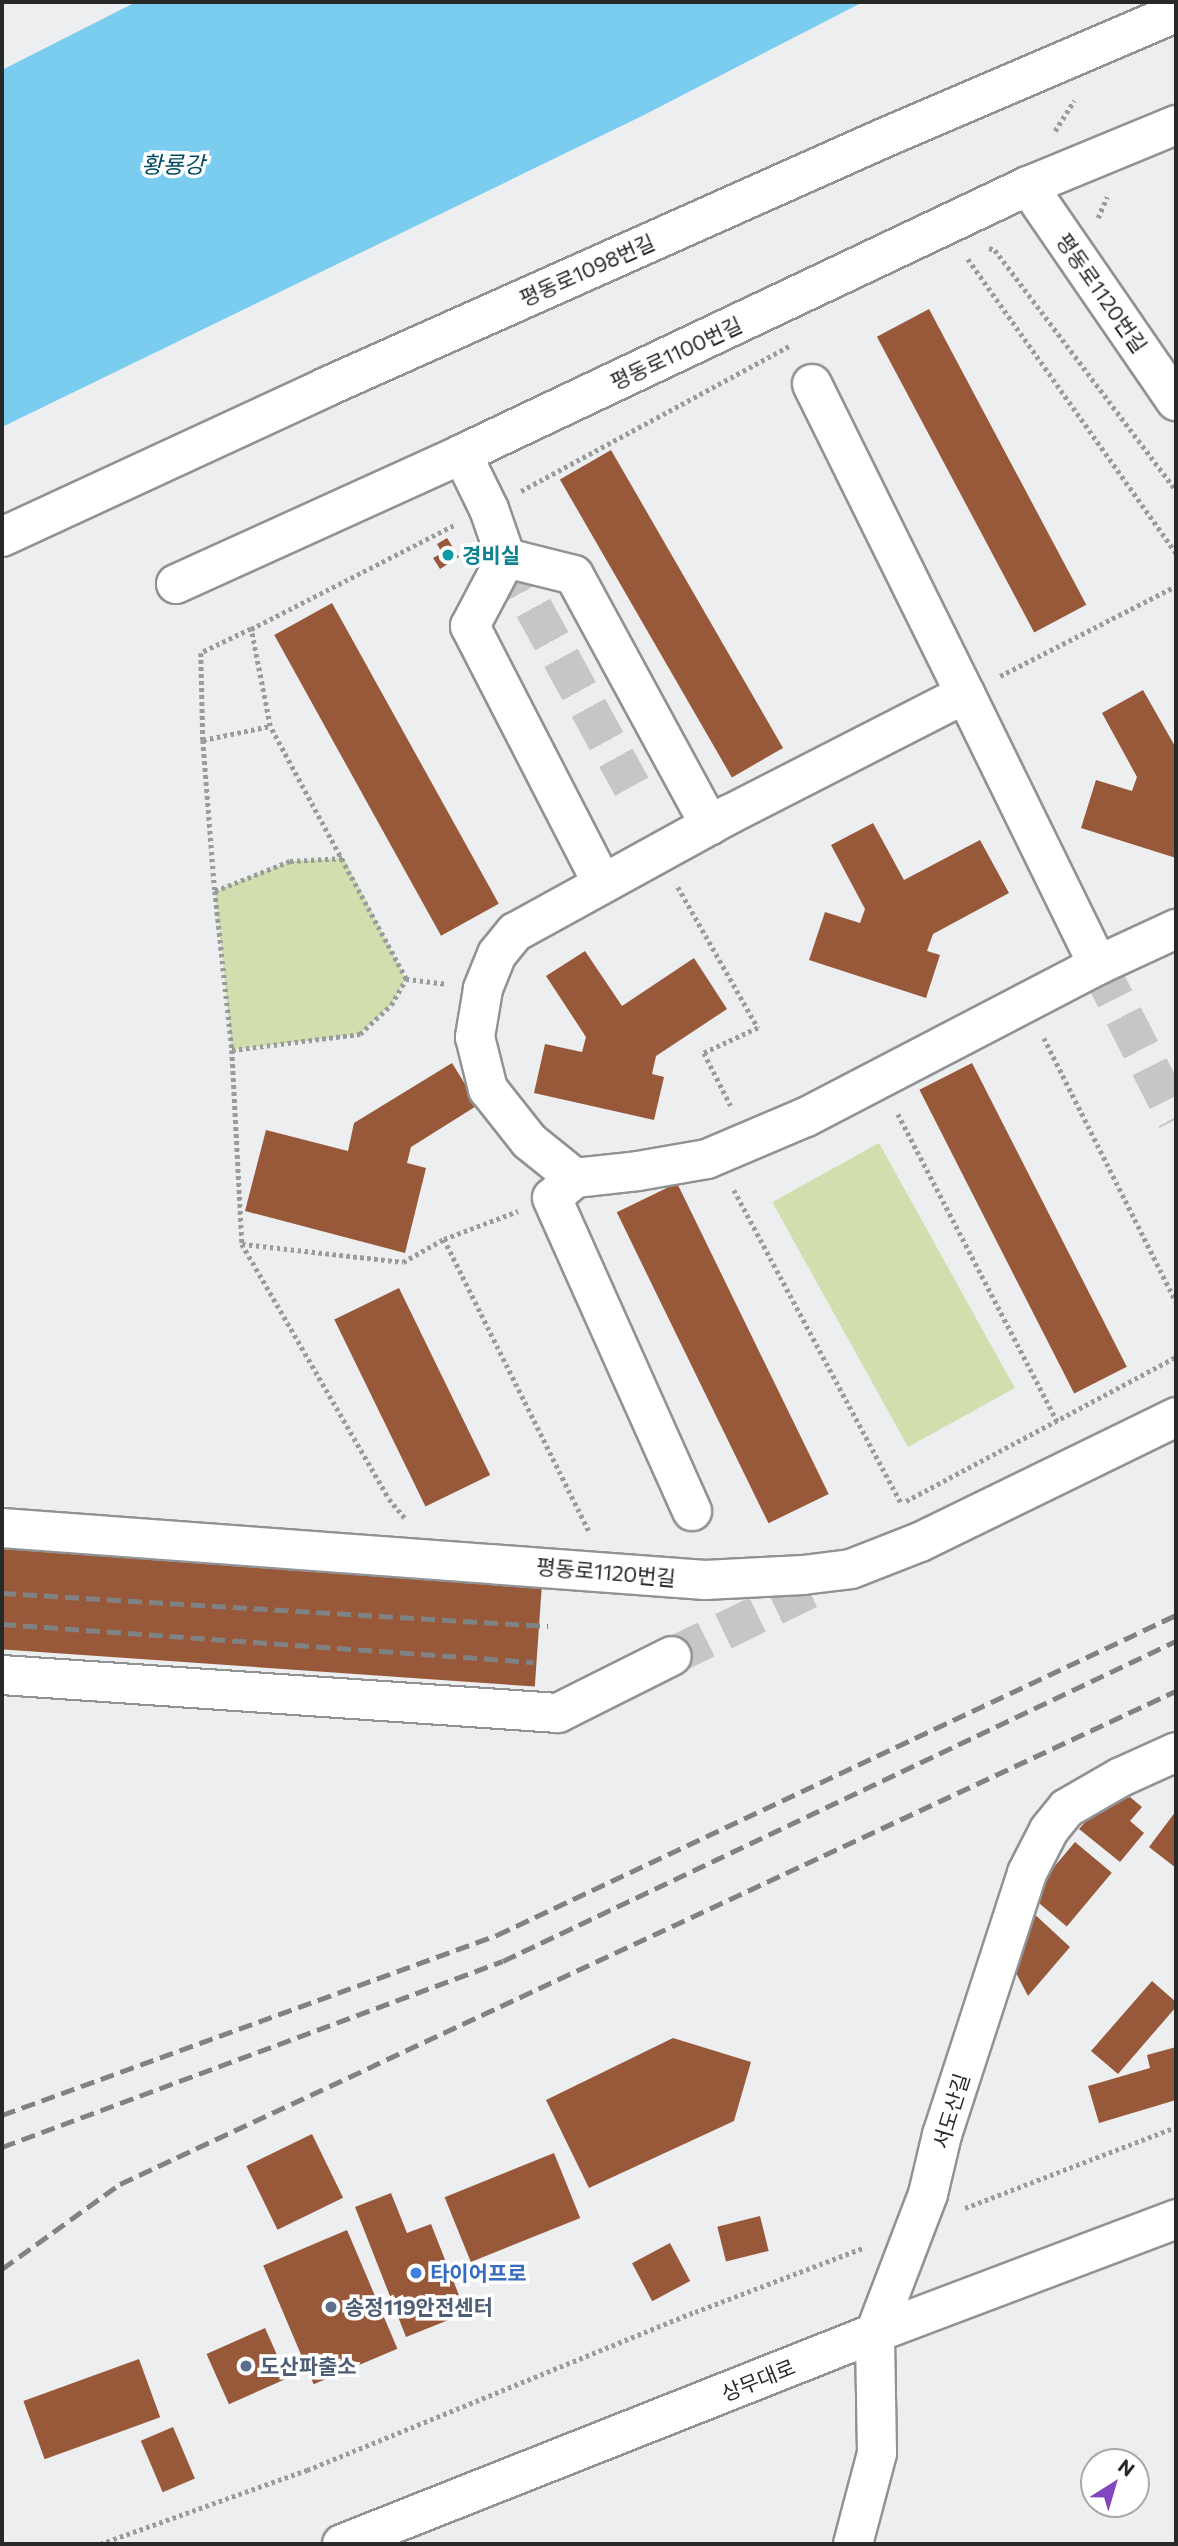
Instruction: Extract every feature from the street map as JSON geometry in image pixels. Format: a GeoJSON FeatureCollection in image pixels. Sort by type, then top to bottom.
{"type":"FeatureCollection","features":[{"type":"Feature","properties":{"kind":"street","name":"평동로1098번길"},"geometry":{"type":"LineString","coordinates":[[2,537],[453,330],[886,137],[1176,13]]}},
{"type":"Feature","properties":{"kind":"street","name":"평동로1100번길"},"geometry":{"type":"LineString","coordinates":[[176,584],[462,454],[1028,186],[1176,125]]}},
{"type":"Feature","properties":{"kind":"street","name":"평동로1120번길"},"geometry":{"type":"LineString","coordinates":[[1028,186],[1176,401]]}},
{"type":"Feature","properties":{"kind":"street"},"geometry":{"type":"LineString","coordinates":[[812,384],[1098,965]]}},
{"type":"Feature","properties":{"kind":"street"},"geometry":{"type":"LineString","coordinates":[[462,454],[489,509],[506,558],[470,626],[602,883]]}},
{"type":"Feature","properties":{"kind":"street"},"geometry":{"type":"LineString","coordinates":[[506,558],[574,575],[710,826]]}},
{"type":"Feature","properties":{"kind":"street"},"geometry":{"type":"LineString","coordinates":[[692,1511],[564,1188],[488,1089],[475,1037],[483,989],[497,954],[515,932],[602,883],[965,694]]}},
{"type":"Feature","properties":{"kind":"street"},"geometry":{"type":"LineString","coordinates":[[564,1188],[733,1148],[806,1117],[1098,965],[1176,929]]}},
{"type":"Feature","properties":{"kind":"street","name":"평동로1120번길"},"geometry":{"type":"LineString","coordinates":[[2,1528],[705,1580],[837,1576],[945,1531],[1176,1417]]}},
{"type":"Feature","properties":{"kind":"street"},"geometry":{"type":"LineString","coordinates":[[2,1675],[558,1713],[672,1656]]}},
{"type":"Feature","properties":{"kind":"street","name":"서도산길"},"geometry":{"type":"LineString","coordinates":[[853,2544],[877,2453],[875,2333],[915,2227],[1027,1873],[1049,1830],[1067,1808],[1121,1777],[1176,1752]]}},
{"type":"Feature","properties":{"kind":"street","name":"상무대로"},"geometry":{"type":"LineString","coordinates":[[342,2544],[875,2333],[1176,2219]]}},
{"type":"Feature","properties":{"kind":"path"},"geometry":{"type":"LineString","coordinates":[[1096,222],[1109,192]]}},
{"type":"Feature","properties":{"kind":"path"},"geometry":{"type":"LineString","coordinates":[[984,247],[995,250],[1176,489]]}},
{"type":"Feature","properties":{"kind":"path"},"geometry":{"type":"LineString","coordinates":[[963,252],[1176,553]]}},
{"type":"Feature","properties":{"kind":"path"},"geometry":{"type":"LineString","coordinates":[[564,1188],[444,1239],[403,1262],[242,1244],[232,1050],[215,891],[204,740],[201,653],[489,509],[795,343]]}},
{"type":"Feature","properties":{"kind":"path"},"geometry":{"type":"LineString","coordinates":[[965,694],[1176,586]]}},
{"type":"Feature","properties":{"kind":"path"},"geometry":{"type":"LineString","coordinates":[[251,629],[270,726],[344,858],[406,979]]}},
{"type":"Feature","properties":{"kind":"path"},"geometry":{"type":"LineString","coordinates":[[204,740],[270,726]]}},
{"type":"Feature","properties":{"kind":"path"},"geometry":{"type":"LineString","coordinates":[[659,854],[758,1028],[704,1053],[733,1148],[902,1504]]}},
{"type":"Feature","properties":{"kind":"path"},"geometry":{"type":"LineString","coordinates":[[215,891],[289,861],[344,858]]}},
{"type":"Feature","properties":{"kind":"path"},"geometry":{"type":"LineString","coordinates":[[406,979],[483,989]]}},
{"type":"Feature","properties":{"kind":"path"},"geometry":{"type":"LineString","coordinates":[[232,1050],[360,1034],[391,1005],[406,979]]}},
{"type":"Feature","properties":{"kind":"path"},"geometry":{"type":"LineString","coordinates":[[1027,1002],[1176,1302]]}},
{"type":"Feature","properties":{"kind":"path"},"geometry":{"type":"LineString","coordinates":[[880,1079],[1057,1422]]}},
{"type":"Feature","properties":{"kind":"path"},"geometry":{"type":"LineString","coordinates":[[444,1239],[591,1534]]}},
{"type":"Feature","properties":{"kind":"path"},"geometry":{"type":"LineString","coordinates":[[100,2544],[307,2470],[695,2312],[1176,2127]]}},
{"type":"Feature","properties":{"kind":"green space"},"geometry":{"type":"Polygon","coordinates":[[[344,858],[406,979],[391,1005],[360,1034],[232,1050],[215,891],[290,861],[344,858]]]}},
{"type":"Feature","properties":{"kind":"green space"},"geometry":{"type":"Polygon","coordinates":[[[879,1143],[1015,1388],[908,1447],[772,1202],[879,1143]]]}},
{"type":"Feature","properties":{"kind":"water","name":"황룡강"},"geometry":{"type":"Polygon","coordinates":[[[136,2],[863,2],[642,116],[2,427],[2,70],[136,2]]]}},
{"type":"Feature","properties":{"kind":"building"},"geometry":{"type":"Polygon","coordinates":[[[929,309],[1086,605],[1034,632],[877,337],[929,309]]]}},
{"type":"Feature","properties":{"kind":"building"},"geometry":{"type":"Polygon","coordinates":[[[611,450],[783,748],[732,777],[560,479],[611,450]]]}},
{"type":"Feature","properties":{"kind":"building","name":"경비실"},"geometry":{"type":"Polygon","coordinates":[[[447,538],[459,557],[440,569],[433,558],[442,553],[437,544],[447,538]]]}},
{"type":"Feature","properties":{"kind":"building"},"geometry":{"type":"Polygon","coordinates":[[[332,603],[499,904],[441,936],[274,635],[332,603]]]}},
{"type":"Feature","properties":{"kind":"building"},"geometry":{"type":"Polygon","coordinates":[[[1143,690],[1176,748],[1176,858],[1081,828],[1096,780],[1132,791],[1137,777],[1102,713],[1143,690]]]}},
{"type":"Feature","properties":{"kind":"building"},"geometry":{"type":"Polygon","coordinates":[[[873,823],[904,880],[980,840],[1009,893],[933,934],[927,951],[940,955],[926,998],[809,960],[825,912],[860,923],[865,909],[831,845],[873,823]]]}},
{"type":"Feature","properties":{"kind":"building"},"geometry":{"type":"Polygon","coordinates":[[[585,951],[622,1006],[694,958],[727,1009],[656,1056],[652,1074],[664,1077],[654,1120],[534,1093],[545,1044],[582,1052],[586,1037],[546,976],[585,951]]]}},
{"type":"Feature","properties":{"kind":"building"},"geometry":{"type":"Polygon","coordinates":[[[452,1063],[478,1105],[411,1147],[407,1163],[426,1168],[405,1253],[245,1211],[266,1130],[348,1151],[354,1123],[452,1063]]]}},
{"type":"Feature","properties":{"kind":"building"},"geometry":{"type":"Polygon","coordinates":[[[972,1063],[1127,1367],[1074,1394],[919,1090],[972,1063]]]}},
{"type":"Feature","properties":{"kind":"building"},"geometry":{"type":"Polygon","coordinates":[[[677,1183],[829,1494],[768,1523],[617,1212],[677,1183]]]}},
{"type":"Feature","properties":{"kind":"building"},"geometry":{"type":"Polygon","coordinates":[[[399,1288],[490,1475],[425,1507],[334,1320],[399,1288]]]}},
{"type":"Feature","properties":{"kind":"building"},"geometry":{"type":"Polygon","coordinates":[[[2,1536],[543,1574],[535,1687],[2,1649],[2,1536]]]}},
{"type":"Feature","properties":{"kind":"building"},"geometry":{"type":"Polygon","coordinates":[[[1130,1797],[1142,1807],[1130,1821],[1144,1833],[1120,1862],[1079,1829],[1095,1811],[1130,1797]]]}},
{"type":"Feature","properties":{"kind":"building"},"geometry":{"type":"Polygon","coordinates":[[[1176,1811],[1176,1868],[1149,1847],[1176,1811]]]}},
{"type":"Feature","properties":{"kind":"building"},"geometry":{"type":"Polygon","coordinates":[[[1075,1842],[1112,1873],[1067,1926],[1030,1896],[1075,1842]]]}},
{"type":"Feature","properties":{"kind":"building"},"geometry":{"type":"Polygon","coordinates":[[[1031,1911],[1070,1947],[1028,1996],[1009,1959],[1031,1911]]]}},
{"type":"Feature","properties":{"kind":"building"},"geometry":{"type":"Polygon","coordinates":[[[1152,1981],[1176,2002],[1176,2007],[1118,2074],[1091,2051],[1152,1981]]]}},
{"type":"Feature","properties":{"kind":"building"},"geometry":{"type":"Polygon","coordinates":[[[673,2038],[751,2062],[734,2121],[589,2188],[546,2100],[673,2038]]]}},
{"type":"Feature","properties":{"kind":"building"},"geometry":{"type":"Polygon","coordinates":[[[1176,2047],[1176,2100],[1099,2123],[1088,2086],[1150,2068],[1147,2055],[1176,2047]]]}},
{"type":"Feature","properties":{"kind":"building"},"geometry":{"type":"Polygon","coordinates":[[[312,2134],[343,2198],[278,2230],[246,2166],[312,2134]]]}},
{"type":"Feature","properties":{"kind":"building"},"geometry":{"type":"Polygon","coordinates":[[[554,2153],[580,2218],[471,2262],[445,2197],[554,2153]]]}},
{"type":"Feature","properties":{"kind":"building","name":"타이어프로"},"geometry":{"type":"Polygon","coordinates":[[[391,2193],[407,2233],[431,2224],[466,2313],[406,2337],[355,2207],[391,2193]]]}},
{"type":"Feature","properties":{"kind":"building"},"geometry":{"type":"Polygon","coordinates":[[[760,2216],[769,2251],[726,2262],[717,2227],[760,2216]]]}},
{"type":"Feature","properties":{"kind":"building","name":"송정119안전센터"},"geometry":{"type":"Polygon","coordinates":[[[347,2230],[397,2349],[314,2384],[263,2266],[347,2230]]]}},
{"type":"Feature","properties":{"kind":"building"},"geometry":{"type":"Polygon","coordinates":[[[670,2243],[690,2281],[652,2301],[632,2263],[670,2243]]]}},
{"type":"Feature","properties":{"kind":"building","name":"도산파출소"},"geometry":{"type":"Polygon","coordinates":[[[265,2328],[287,2378],[229,2404],[207,2354],[265,2328]]]}},
{"type":"Feature","properties":{"kind":"building"},"geometry":{"type":"Polygon","coordinates":[[[139,2359],[160,2417],[45,2459],[23,2401],[139,2359]]]}},
{"type":"Feature","properties":{"kind":"building"},"geometry":{"type":"Polygon","coordinates":[[[173,2427],[195,2479],[163,2492],[141,2441],[173,2427]]]}},
{"type":"Feature","properties":{"kind":"tunnel"},"geometry":{"type":"LineString","coordinates":[[506,558],[632,787]]}},
{"type":"Feature","properties":{"kind":"tunnel"},"geometry":{"type":"LineString","coordinates":[[1098,965],[1176,1119]]}},
{"type":"Feature","properties":{"kind":"tunnel"},"geometry":{"type":"LineString","coordinates":[[672,1656],[823,1583]]}},
{"type":"Feature","properties":{"kind":"railway"},"geometry":{"type":"LineString","coordinates":[[2,1593],[548,1626]]}},
{"type":"Feature","properties":{"kind":"railway"},"geometry":{"type":"LineString","coordinates":[[2,2115],[497,1935],[1176,1615]]}},
{"type":"Feature","properties":{"kind":"railway"},"geometry":{"type":"LineString","coordinates":[[2,1624],[534,1662]]}},
{"type":"Feature","properties":{"kind":"railway"},"geometry":{"type":"LineString","coordinates":[[2,2147],[503,1961],[1176,1641]]}},
{"type":"Feature","properties":{"kind":"railway"},"geometry":{"type":"LineString","coordinates":[[2,2269],[120,2184],[1176,1691]]}},
{"type":"Feature","properties":{"kind":"place","name":"경비실"},"geometry":{"type":"Point","coordinates":[448,555]}},
{"type":"Feature","properties":{"kind":"place","name":"타이어프로"},"geometry":{"type":"Point","coordinates":[416,2273]}},
{"type":"Feature","properties":{"kind":"place","name":"송정119안전센터"},"geometry":{"type":"Point","coordinates":[331,2307]}},
{"type":"Feature","properties":{"kind":"place","name":"도산파출소"},"geometry":{"type":"Point","coordinates":[246,2366]}}]}
